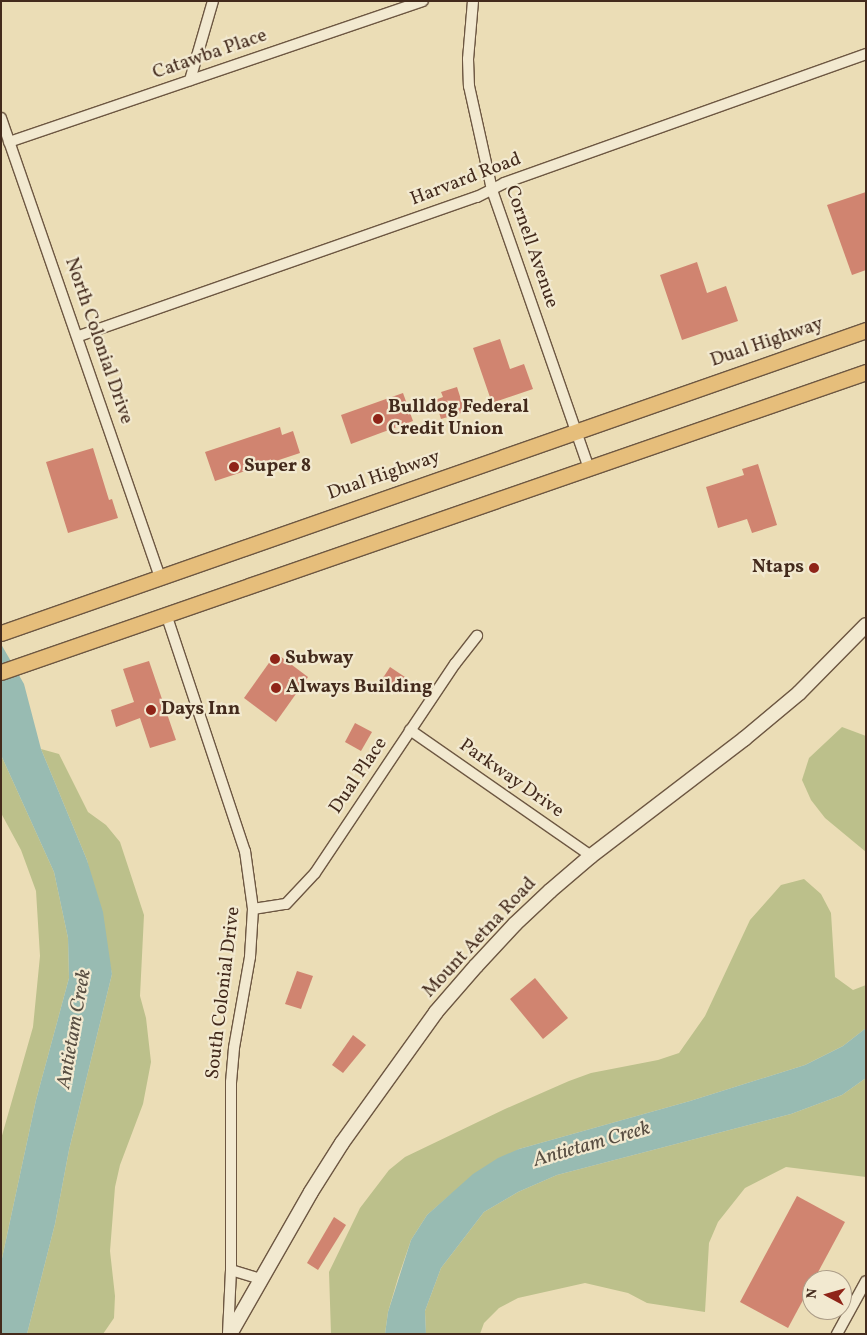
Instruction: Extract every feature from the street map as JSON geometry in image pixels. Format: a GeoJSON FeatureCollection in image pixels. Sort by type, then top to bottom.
{"type":"FeatureCollection","features":[{"type":"Feature","properties":{"kind":"main road","name":"Dual Highway"},"geometry":{"type":"LineString","coordinates":[[1,633],[866,330]]}},
{"type":"Feature","properties":{"kind":"main road"},"geometry":{"type":"LineString","coordinates":[[1,672],[866,372]]}},
{"type":"Feature","properties":{"kind":"street"},"geometry":{"type":"LineString","coordinates":[[190,80],[213,1]]}},
{"type":"Feature","properties":{"kind":"street","name":"Catawba Place"},"geometry":{"type":"LineString","coordinates":[[10,142],[423,1]]}},
{"type":"Feature","properties":{"kind":"street","name":"Cornell Avenue"},"geometry":{"type":"LineString","coordinates":[[473,1],[468,58],[469,86],[492,190],[589,468]]}},
{"type":"Feature","properties":{"kind":"street","name":"Harvard Road"},"geometry":{"type":"LineString","coordinates":[[78,336],[477,198],[504,183],[866,54]]}},
{"type":"Feature","properties":{"kind":"street","name":"North Colonial Drive"},"geometry":{"type":"LineString","coordinates":[[1,118],[160,576]]}},
{"type":"Feature","properties":{"kind":"street","name":"South Colonial Drive"},"geometry":{"type":"LineString","coordinates":[[166,614],[245,851],[254,909],[250,957],[234,1048],[231,1082],[229,1334]]}},
{"type":"Feature","properties":{"kind":"street","name":"Mount Aetna Road"},"geometry":{"type":"LineString","coordinates":[[229,1334],[342,1142],[436,1012],[514,924],[591,856],[744,739],[799,693],[866,624]]}},
{"type":"Feature","properties":{"kind":"street","name":"Dual Place"},"geometry":{"type":"LineString","coordinates":[[254,909],[286,904],[315,873],[410,730],[477,636]]}},
{"type":"Feature","properties":{"kind":"street","name":"Parkway Drive"},"geometry":{"type":"LineString","coordinates":[[410,730],[591,856]]}},
{"type":"Feature","properties":{"kind":"street"},"geometry":{"type":"LineString","coordinates":[[231,1270],[261,1279]]}},
{"type":"Feature","properties":{"kind":"street"},"geometry":{"type":"LineString","coordinates":[[837,1334],[866,1281]]}},
{"type":"Feature","properties":{"kind":"green space"},"geometry":{"type":"Polygon","coordinates":[[[842,727],[866,736],[866,852],[825,818],[811,800],[802,780],[809,758],[842,727]]]}},
{"type":"Feature","properties":{"kind":"green space"},"geometry":{"type":"Polygon","coordinates":[[[41,749],[59,754],[88,812],[106,825],[120,842],[144,915],[140,996],[146,1018],[151,1062],[143,1104],[120,1165],[115,1187],[110,1251],[115,1296],[114,1318],[103,1334],[27,1334],[55,1224],[69,1150],[112,974],[87,860],[41,749]]]}},
{"type":"Feature","properties":{"kind":"green space"},"geometry":{"type":"Polygon","coordinates":[[[1,755],[54,872],[68,938],[69,978],[36,1100],[1,1263],[1,1139],[33,1027],[40,956],[36,891],[21,850],[1,813],[1,755]]]}},
{"type":"Feature","properties":{"kind":"green space"},"geometry":{"type":"Polygon","coordinates":[[[804,879],[821,894],[831,913],[835,977],[853,990],[866,985],[866,1028],[843,1046],[805,1065],[690,1101],[519,1149],[450,1195],[427,1215],[411,1240],[388,1312],[385,1334],[331,1334],[329,1272],[360,1208],[389,1170],[405,1157],[505,1109],[569,1081],[591,1073],[658,1060],[679,1053],[705,1016],[750,920],[781,885],[804,879]]]}},
{"type":"Feature","properties":{"kind":"green space"},"geometry":{"type":"Polygon","coordinates":[[[866,1078],[866,1177],[786,1167],[745,1188],[718,1222],[709,1243],[705,1312],[647,1303],[628,1293],[585,1283],[518,1298],[499,1308],[484,1323],[480,1334],[426,1334],[425,1311],[441,1268],[484,1212],[518,1192],[557,1175],[791,1114],[842,1095],[866,1078]]]}},
{"type":"Feature","properties":{"kind":"water","name":"Antietam Creek"},"geometry":{"type":"Polygon","coordinates":[[[1,644],[24,684],[41,749],[87,860],[103,912],[112,974],[69,1150],[55,1224],[27,1334],[1,1334],[1,1263],[36,1100],[69,978],[68,938],[54,872],[1,755],[1,644]]]}},
{"type":"Feature","properties":{"kind":"water","name":"Antietam Creek"},"geometry":{"type":"Polygon","coordinates":[[[866,1028],[866,1078],[842,1095],[791,1114],[557,1175],[518,1192],[484,1212],[441,1268],[425,1311],[426,1334],[385,1334],[388,1312],[411,1240],[427,1215],[473,1174],[498,1158],[519,1149],[690,1101],[805,1065],[843,1046],[866,1028]]]}},
{"type":"Feature","properties":{"kind":"building"},"geometry":{"type":"Polygon","coordinates":[[[866,192],[866,270],[852,275],[827,205],[866,192]]]}},
{"type":"Feature","properties":{"kind":"building"},"geometry":{"type":"Polygon","coordinates":[[[697,262],[707,293],[726,286],[738,321],[682,340],[660,275],[697,262]]]}},
{"type":"Feature","properties":{"kind":"building"},"geometry":{"type":"Polygon","coordinates":[[[500,339],[510,369],[524,364],[533,389],[492,403],[473,348],[500,339]]]}},
{"type":"Feature","properties":{"kind":"building"},"geometry":{"type":"Polygon","coordinates":[[[457,387],[465,412],[441,419],[435,400],[443,397],[441,392],[457,387]]]}},
{"type":"Feature","properties":{"kind":"building"},"geometry":{"type":"Polygon","coordinates":[[[403,393],[413,421],[351,444],[341,415],[403,393]]]}},
{"type":"Feature","properties":{"kind":"building","name":"Super 8"},"geometry":{"type":"Polygon","coordinates":[[[280,427],[282,435],[293,431],[300,453],[215,481],[205,452],[280,427]]]}},
{"type":"Feature","properties":{"kind":"building"},"geometry":{"type":"Polygon","coordinates":[[[93,448],[109,500],[112,499],[118,518],[68,533],[46,462],[93,448]]]}},
{"type":"Feature","properties":{"kind":"building"},"geometry":{"type":"Polygon","coordinates":[[[758,464],[777,525],[752,533],[747,519],[718,528],[706,487],[744,475],[742,469],[758,464]]]}},
{"type":"Feature","properties":{"kind":"building","name":"Always Building"},"geometry":{"type":"Polygon","coordinates":[[[276,653],[308,677],[276,722],[244,698],[276,653]]]}},
{"type":"Feature","properties":{"kind":"building","name":"Days Inn"},"geometry":{"type":"Polygon","coordinates":[[[149,661],[176,740],[150,748],[140,718],[116,727],[111,710],[134,702],[123,669],[149,661]]]}},
{"type":"Feature","properties":{"kind":"building"},"geometry":{"type":"Polygon","coordinates":[[[390,667],[405,677],[394,694],[379,684],[390,667]]]}},
{"type":"Feature","properties":{"kind":"building"},"geometry":{"type":"Polygon","coordinates":[[[355,723],[372,732],[361,751],[345,742],[355,723]]]}},
{"type":"Feature","properties":{"kind":"building"},"geometry":{"type":"Polygon","coordinates":[[[297,971],[313,976],[301,1009],[285,1004],[297,971]]]}},
{"type":"Feature","properties":{"kind":"building"},"geometry":{"type":"Polygon","coordinates":[[[535,978],[568,1018],[543,1039],[510,999],[535,978]]]}},
{"type":"Feature","properties":{"kind":"building"},"geometry":{"type":"Polygon","coordinates":[[[353,1035],[366,1045],[343,1073],[332,1065],[353,1035]]]}},
{"type":"Feature","properties":{"kind":"building"},"geometry":{"type":"Polygon","coordinates":[[[797,1196],[845,1222],[819,1270],[802,1270],[802,1302],[788,1328],[740,1302],[797,1196]]]}},
{"type":"Feature","properties":{"kind":"building"},"geometry":{"type":"Polygon","coordinates":[[[334,1217],[346,1225],[318,1270],[307,1263],[334,1217]]]}},
{"type":"Feature","properties":{"kind":"place","name":"Bulldog Federal Credit Union"},"geometry":{"type":"Point","coordinates":[378,419]}},
{"type":"Feature","properties":{"kind":"place","name":"Super 8"},"geometry":{"type":"Point","coordinates":[234,467]}},
{"type":"Feature","properties":{"kind":"place","name":"Ntaps"},"geometry":{"type":"Point","coordinates":[814,568]}},
{"type":"Feature","properties":{"kind":"place","name":"Subway"},"geometry":{"type":"Point","coordinates":[275,659]}},
{"type":"Feature","properties":{"kind":"place","name":"Always Building"},"geometry":{"type":"Point","coordinates":[276,688]}},
{"type":"Feature","properties":{"kind":"place","name":"Days Inn"},"geometry":{"type":"Point","coordinates":[151,710]}}]}
